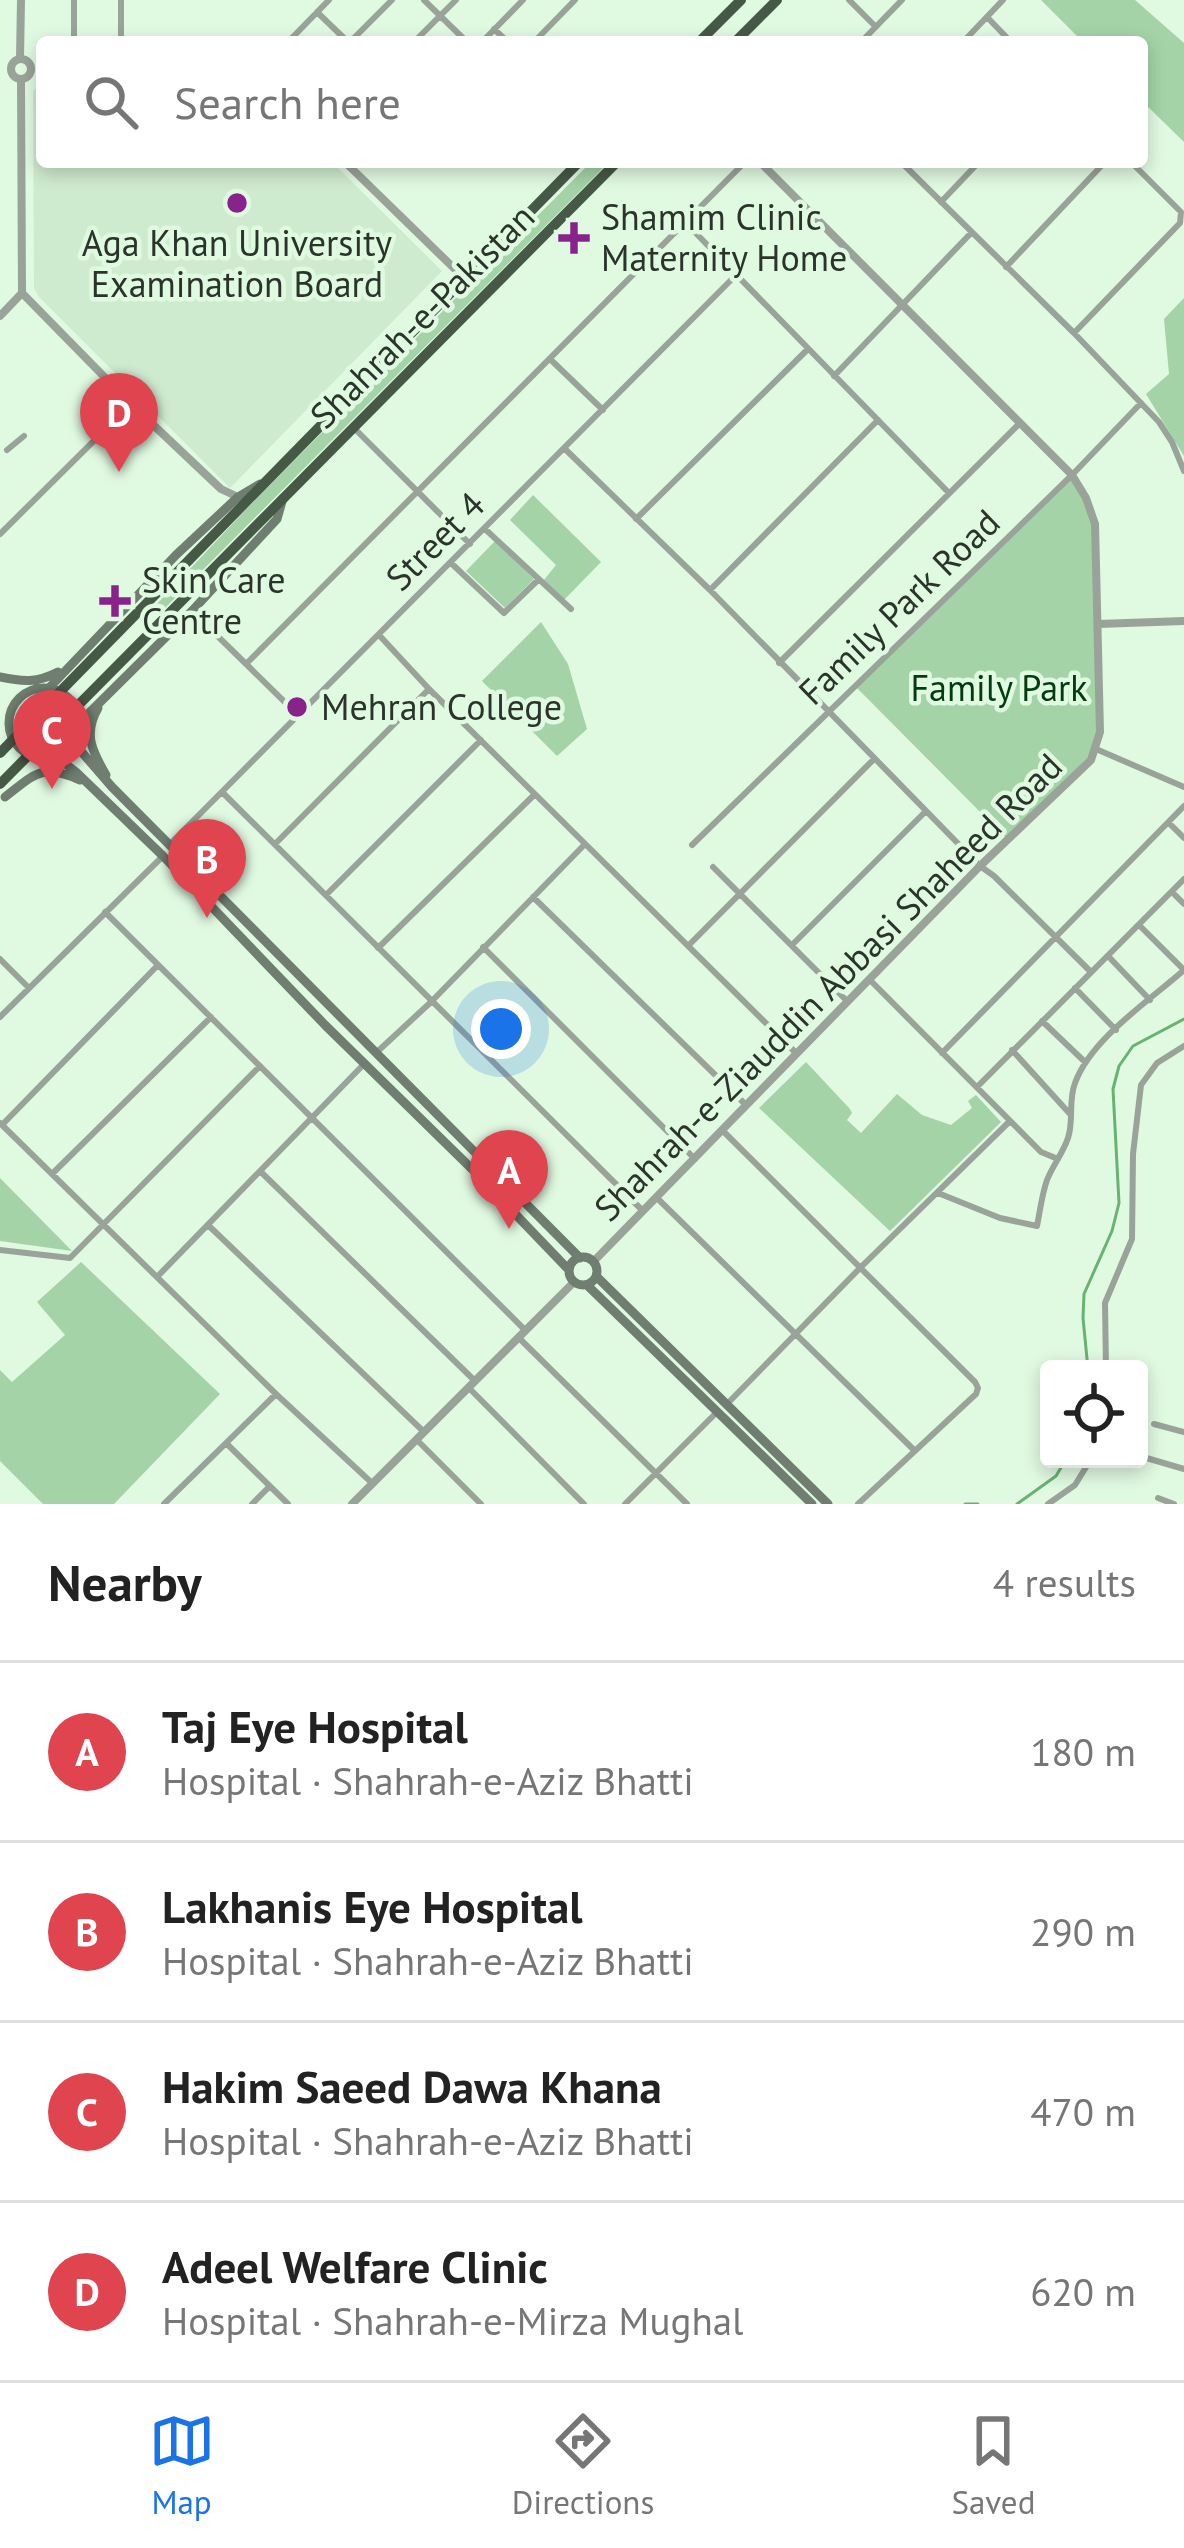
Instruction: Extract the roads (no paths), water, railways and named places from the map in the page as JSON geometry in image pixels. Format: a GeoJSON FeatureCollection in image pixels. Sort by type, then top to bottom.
{"type":"FeatureCollection","features":[{"type":"Feature","properties":{"kind":"highway"},"geometry":{"type":"LineString","coordinates":[[705,36],[741,0]]}},
{"type":"Feature","properties":{"kind":"highway"},"geometry":{"type":"LineString","coordinates":[[741,36],[777,0]]}},
{"type":"Feature","properties":{"kind":"highway","name":"Shahrah-e-Pakistan"},"geometry":{"type":"LineString","coordinates":[[0,753],[572,168]]}},
{"type":"Feature","properties":{"kind":"highway","name":"Shahrah-e-Pakistan"},"geometry":{"type":"LineString","coordinates":[[2,794],[284,497],[610,168]]}},
{"type":"Feature","properties":{"kind":"main road"},"geometry":{"type":"LineString","coordinates":[[49,688],[176,555],[238,497],[261,483]]}},
{"type":"Feature","properties":{"kind":"main road"},"geometry":{"type":"LineString","coordinates":[[79,723],[70,700],[49,688],[25,694],[11,710],[9,725],[16,744],[32,756],[55,756],[73,742],[79,723],[193,611],[277,519],[284,497]]}},
{"type":"Feature","properties":{"kind":"main road"},"geometry":{"type":"LineString","coordinates":[[112,787],[91,748],[90,723],[100,705],[147,656]]}},
{"type":"Feature","properties":{"kind":"main road"},"geometry":{"type":"LineString","coordinates":[[0,678],[41,680],[70,665]]}},
{"type":"Feature","properties":{"kind":"main road"},"geometry":{"type":"LineString","coordinates":[[0,678],[25,694]]}},
{"type":"Feature","properties":{"kind":"main road"},"geometry":{"type":"LineString","coordinates":[[0,698],[11,710]]}},
{"type":"Feature","properties":{"kind":"main road"},"geometry":{"type":"LineString","coordinates":[[0,736],[9,725]]}},
{"type":"Feature","properties":{"kind":"main road"},"geometry":{"type":"LineString","coordinates":[[73,742],[112,787],[580,1258],[593,1262],[596,1276]]}},
{"type":"Feature","properties":{"kind":"main road"},"geometry":{"type":"LineString","coordinates":[[55,756],[163,856],[580,1284],[812,1504]]}},
{"type":"Feature","properties":{"kind":"main road"},"geometry":{"type":"LineString","coordinates":[[2,794],[43,758]]}},
{"type":"Feature","properties":{"kind":"main road"},"geometry":{"type":"LineString","coordinates":[[2,794],[47,770],[90,784]]}},
{"type":"Feature","properties":{"kind":"main road"},"geometry":{"type":"LineString","coordinates":[[569,1270],[580,1258]]}},
{"type":"Feature","properties":{"kind":"main road"},"geometry":{"type":"LineString","coordinates":[[580,1284],[596,1276]]}},
{"type":"Feature","properties":{"kind":"main road"},"geometry":{"type":"LineString","coordinates":[[596,1276],[828,1504]]}},
{"type":"Feature","properties":{"kind":"street"},"geometry":{"type":"LineString","coordinates":[[20,59],[21,0]]}},
{"type":"Feature","properties":{"kind":"street"},"geometry":{"type":"LineString","coordinates":[[74,0],[74,36]]}},
{"type":"Feature","properties":{"kind":"street"},"geometry":{"type":"LineString","coordinates":[[121,0],[122,36]]}},
{"type":"Feature","properties":{"kind":"street"},"geometry":{"type":"LineString","coordinates":[[294,36],[329,0]]}},
{"type":"Feature","properties":{"kind":"street"},"geometry":{"type":"LineString","coordinates":[[355,36],[392,0]]}},
{"type":"Feature","properties":{"kind":"street"},"geometry":{"type":"LineString","coordinates":[[424,0],[461,36]]}},
{"type":"Feature","properties":{"kind":"street"},"geometry":{"type":"LineString","coordinates":[[421,36],[456,0]]}},
{"type":"Feature","properties":{"kind":"street"},"geometry":{"type":"LineString","coordinates":[[488,36],[523,0]]}},
{"type":"Feature","properties":{"kind":"street"},"geometry":{"type":"LineString","coordinates":[[540,36],[575,0]]}},
{"type":"Feature","properties":{"kind":"street"},"geometry":{"type":"LineString","coordinates":[[849,0],[876,27]]}},
{"type":"Feature","properties":{"kind":"street"},"geometry":{"type":"LineString","coordinates":[[867,36],[902,0]]}},
{"type":"Feature","properties":{"kind":"street"},"geometry":{"type":"LineString","coordinates":[[969,36],[1004,0]]}},
{"type":"Feature","properties":{"kind":"street"},"geometry":{"type":"LineString","coordinates":[[317,12],[343,36]]}},
{"type":"Feature","properties":{"kind":"street"},"geometry":{"type":"LineString","coordinates":[[987,17],[1005,36]]}},
{"type":"Feature","properties":{"kind":"street"},"geometry":{"type":"LineString","coordinates":[[494,29],[502,36]]}},
{"type":"Feature","properties":{"kind":"street"},"geometry":{"type":"LineString","coordinates":[[21,80],[5,68],[20,59],[36,68]]}},
{"type":"Feature","properties":{"kind":"street"},"geometry":{"type":"LineString","coordinates":[[21,80],[36,70]]}},
{"type":"Feature","properties":{"kind":"street"},"geometry":{"type":"LineString","coordinates":[[0,316],[22,293],[21,80]]}},
{"type":"Feature","properties":{"kind":"street"},"geometry":{"type":"LineString","coordinates":[[351,168],[463,278]]}},
{"type":"Feature","properties":{"kind":"street"},"geometry":{"type":"LineString","coordinates":[[355,172],[359,168]]}},
{"type":"Feature","properties":{"kind":"street"},"geometry":{"type":"LineString","coordinates":[[247,664],[739,168]]}},
{"type":"Feature","properties":{"kind":"street","name":"Shahrah-e-Ziauddin Abbasi Shaheed Road"},"geometry":{"type":"LineString","coordinates":[[593,1262],[980,866],[1091,760],[1100,732],[1095,524],[1086,498],[1072,476],[766,168]]}},
{"type":"Feature","properties":{"kind":"street"},"geometry":{"type":"LineString","coordinates":[[908,168],[1159,422],[1184,471]]}},
{"type":"Feature","properties":{"kind":"street"},"geometry":{"type":"LineString","coordinates":[[941,202],[973,168]]}},
{"type":"Feature","properties":{"kind":"street"},"geometry":{"type":"LineString","coordinates":[[1006,267],[1099,168]]}},
{"type":"Feature","properties":{"kind":"street"},"geometry":{"type":"LineString","coordinates":[[1074,333],[1182,218],[1137,168]]}},
{"type":"Feature","properties":{"kind":"street"},"geometry":{"type":"LineString","coordinates":[[685,222],[949,493]]}},
{"type":"Feature","properties":{"kind":"street"},"geometry":{"type":"LineString","coordinates":[[834,376],[971,233]]}},
{"type":"Feature","properties":{"kind":"street","name":"Street 4"},"geometry":{"type":"LineString","coordinates":[[171,844],[735,276]]}},
{"type":"Feature","properties":{"kind":"street"},"geometry":{"type":"LineString","coordinates":[[22,293],[131,404],[221,489],[238,497]]}},
{"type":"Feature","properties":{"kind":"street"},"geometry":{"type":"LineString","coordinates":[[636,519],[808,349]]}},
{"type":"Feature","properties":{"kind":"street"},"geometry":{"type":"LineString","coordinates":[[550,359],[603,410]]}},
{"type":"Feature","properties":{"kind":"street","name":"Family Park Road"},"geometry":{"type":"LineString","coordinates":[[692,845],[1072,476],[1141,403]]}},
{"type":"Feature","properties":{"kind":"street"},"geometry":{"type":"LineString","coordinates":[[0,533],[131,404]]}},
{"type":"Feature","properties":{"kind":"street"},"geometry":{"type":"LineString","coordinates":[[710,590],[878,420]]}},
{"type":"Feature","properties":{"kind":"street"},"geometry":{"type":"LineString","coordinates":[[779,663],[1020,423]]}},
{"type":"Feature","properties":{"kind":"street"},"geometry":{"type":"LineString","coordinates":[[353,427],[470,544]]}},
{"type":"Feature","properties":{"kind":"street"},"geometry":{"type":"LineString","coordinates":[[7,450],[25,436]]}},
{"type":"Feature","properties":{"kind":"street"},"geometry":{"type":"LineString","coordinates":[[565,449],[1091,972]]}},
{"type":"Feature","properties":{"kind":"street"},"geometry":{"type":"LineString","coordinates":[[221,489],[222,513]]}},
{"type":"Feature","properties":{"kind":"street"},"geometry":{"type":"LineString","coordinates":[[485,529],[571,609]]}},
{"type":"Feature","properties":{"kind":"street"},"geometry":{"type":"LineString","coordinates":[[451,563],[504,613],[539,579]]}},
{"type":"Feature","properties":{"kind":"street"},"geometry":{"type":"LineString","coordinates":[[193,611],[298,716]]}},
{"type":"Feature","properties":{"kind":"street"},"geometry":{"type":"LineString","coordinates":[[1098,624],[1184,621]]}},
{"type":"Feature","properties":{"kind":"street"},"geometry":{"type":"LineString","coordinates":[[379,635],[796,1053]]}},
{"type":"Feature","properties":{"kind":"street"},"geometry":{"type":"LineString","coordinates":[[274,845],[429,689]]}},
{"type":"Feature","properties":{"kind":"street"},"geometry":{"type":"LineString","coordinates":[[325,896],[481,740]]}},
{"type":"Feature","properties":{"kind":"street"},"geometry":{"type":"LineString","coordinates":[[1096,749],[1184,787]]}},
{"type":"Feature","properties":{"kind":"street"},"geometry":{"type":"LineString","coordinates":[[688,946],[874,759]]}},
{"type":"Feature","properties":{"kind":"street"},"geometry":{"type":"LineString","coordinates":[[222,792],[643,1211]]}},
{"type":"Feature","properties":{"kind":"street"},"geometry":{"type":"LineString","coordinates":[[378,948],[535,794]]}},
{"type":"Feature","properties":{"kind":"street"},"geometry":{"type":"LineString","coordinates":[[942,1053],[1184,806]]}},
{"type":"Feature","properties":{"kind":"street"},"geometry":{"type":"LineString","coordinates":[[792,945],[926,811]]}},
{"type":"Feature","properties":{"kind":"street"},"geometry":{"type":"LineString","coordinates":[[1169,823],[1184,838]]}},
{"type":"Feature","properties":{"kind":"street"},"geometry":{"type":"LineString","coordinates":[[376,1052],[585,844]]}},
{"type":"Feature","properties":{"kind":"street"},"geometry":{"type":"LineString","coordinates":[[0,1017],[163,856]]}},
{"type":"Feature","properties":{"kind":"street"},"geometry":{"type":"LineString","coordinates":[[713,866],[848,1001]]}},
{"type":"Feature","properties":{"kind":"street"},"geometry":{"type":"LineString","coordinates":[[977,1087],[1184,879]]}},
{"type":"Feature","properties":{"kind":"street"},"geometry":{"type":"LineString","coordinates":[[1172,892],[1184,904]]}},
{"type":"Feature","properties":{"kind":"street"},"geometry":{"type":"LineString","coordinates":[[533,896],[746,1104]]}},
{"type":"Feature","properties":{"kind":"street"},"geometry":{"type":"LineString","coordinates":[[105,912],[687,1504]]}},
{"type":"Feature","properties":{"kind":"street"},"geometry":{"type":"LineString","coordinates":[[938,1193],[1000,1218],[1037,1226],[1046,1182],[1072,1126],[1073,1087],[1085,1062],[1184,970],[1139,925]]}},
{"type":"Feature","properties":{"kind":"street"},"geometry":{"type":"LineString","coordinates":[[483,947],[695,1159]]}},
{"type":"Feature","properties":{"kind":"street"},"geometry":{"type":"LineString","coordinates":[[1108,956],[1150,1000]]}},
{"type":"Feature","properties":{"kind":"street"},"geometry":{"type":"LineString","coordinates":[[0,959],[29,988]]}},
{"type":"Feature","properties":{"kind":"street"},"geometry":{"type":"LineString","coordinates":[[158,965],[1,1124],[372,1483]]}},
{"type":"Feature","properties":{"kind":"street"},"geometry":{"type":"LineString","coordinates":[[869,979],[1041,1153],[1058,1159]]}},
{"type":"Feature","properties":{"kind":"street"},"geometry":{"type":"LineString","coordinates":[[1075,988],[1116,1030]]}},
{"type":"Feature","properties":{"kind":"street"},"geometry":{"type":"LineString","coordinates":[[53,1173],[212,1017]]}},
{"type":"Feature","properties":{"kind":"street"},"geometry":{"type":"LineString","coordinates":[[1042,1021],[1085,1062]]}},
{"type":"Feature","properties":{"kind":"street"},"geometry":{"type":"LineString","coordinates":[[1106,1360],[1105,1303],[1132,1239],[1133,1154],[1141,1085],[1157,1063],[1184,1046]]}},
{"type":"Feature","properties":{"kind":"street"},"geometry":{"type":"LineString","coordinates":[[1012,1051],[1070,1114]]}},
{"type":"Feature","properties":{"kind":"street"},"geometry":{"type":"LineString","coordinates":[[157,1277],[364,1063]]}},
{"type":"Feature","properties":{"kind":"street"},"geometry":{"type":"LineString","coordinates":[[0,1250],[70,1258],[260,1066]]}},
{"type":"Feature","properties":{"kind":"street"},"geometry":{"type":"LineString","coordinates":[[728,1402],[1010,1121]]}},
{"type":"Feature","properties":{"kind":"street"},"geometry":{"type":"LineString","coordinates":[[723,1131],[978,1388],[858,1504]]}},
{"type":"Feature","properties":{"kind":"street"},"geometry":{"type":"LineString","coordinates":[[261,1172],[584,1504]]}},
{"type":"Feature","properties":{"kind":"street"},"geometry":{"type":"LineString","coordinates":[[657,1198],[915,1451]]}},
{"type":"Feature","properties":{"kind":"street"},"geometry":{"type":"LineString","coordinates":[[208,1225],[420,1435],[481,1504]]}},
{"type":"Feature","properties":{"kind":"street"},"geometry":{"type":"LineString","coordinates":[[352,1504],[521,1333],[580,1284]]}},
{"type":"Feature","properties":{"kind":"street"},"geometry":{"type":"LineString","coordinates":[[164,1504],[276,1394]]}},
{"type":"Feature","properties":{"kind":"street"},"geometry":{"type":"LineString","coordinates":[[625,1504],[716,1412]]}},
{"type":"Feature","properties":{"kind":"street"},"geometry":{"type":"LineString","coordinates":[[1154,1424],[1184,1432]]}},
{"type":"Feature","properties":{"kind":"street"},"geometry":{"type":"LineString","coordinates":[[226,1443],[288,1504]]}},
{"type":"Feature","properties":{"kind":"street"},"geometry":{"type":"LineString","coordinates":[[1148,1458],[1184,1469]]}},
{"type":"Feature","properties":{"kind":"street"},"geometry":{"type":"LineString","coordinates":[[1048,1504],[1075,1485],[1085,1468]]}},
{"type":"Feature","properties":{"kind":"street"},"geometry":{"type":"LineString","coordinates":[[252,1504],[270,1486]]}},
{"type":"Feature","properties":{"kind":"street"},"geometry":{"type":"LineString","coordinates":[[1158,1498],[1174,1504]]}},
{"type":"Feature","properties":{"kind":"waterway"},"geometry":{"type":"LineString","coordinates":[[1087,1360],[1084,1294],[1119,1203],[1113,1089],[1119,1066],[1133,1046],[1184,1019]]}},
{"type":"Feature","properties":{"kind":"waterway"},"geometry":{"type":"LineString","coordinates":[[1017,1504],[1061,1468]]}},
{"type":"Feature","properties":{"kind":"waterway"},"geometry":{"type":"LineString","coordinates":[[965,1504],[978,1504]]}},
{"type":"Feature","properties":{"kind":"place","name":"Aga Khan University Examination Board"},"geometry":{"type":"Point","coordinates":[237,203]}},
{"type":"Feature","properties":{"kind":"place","name":"Shamim Clinic Maternity Home"},"geometry":{"type":"Point","coordinates":[574,238]}},
{"type":"Feature","properties":{"kind":"place","name":"Adeel Welfare Clinic"},"geometry":{"type":"Point","coordinates":[119,472]}},
{"type":"Feature","properties":{"kind":"place","name":"Skin Care Centre"},"geometry":{"type":"Point","coordinates":[115,601]}},
{"type":"Feature","properties":{"kind":"place","name":"Mehran College"},"geometry":{"type":"Point","coordinates":[297,707]}},
{"type":"Feature","properties":{"kind":"place","name":"Hakim Saeed Dawa Khana"},"geometry":{"type":"Point","coordinates":[52,789]}},
{"type":"Feature","properties":{"kind":"place","name":"Lakhanis Eye Hospital"},"geometry":{"type":"Point","coordinates":[207,918]}},
{"type":"Feature","properties":{"kind":"place","name":"Taj Eye Hospital"},"geometry":{"type":"Point","coordinates":[509,1229]}},
{"type":"Feature","properties":{"kind":"park label","name":"Family Park"},"geometry":{"type":"Point","coordinates":[999,688]}}]}
